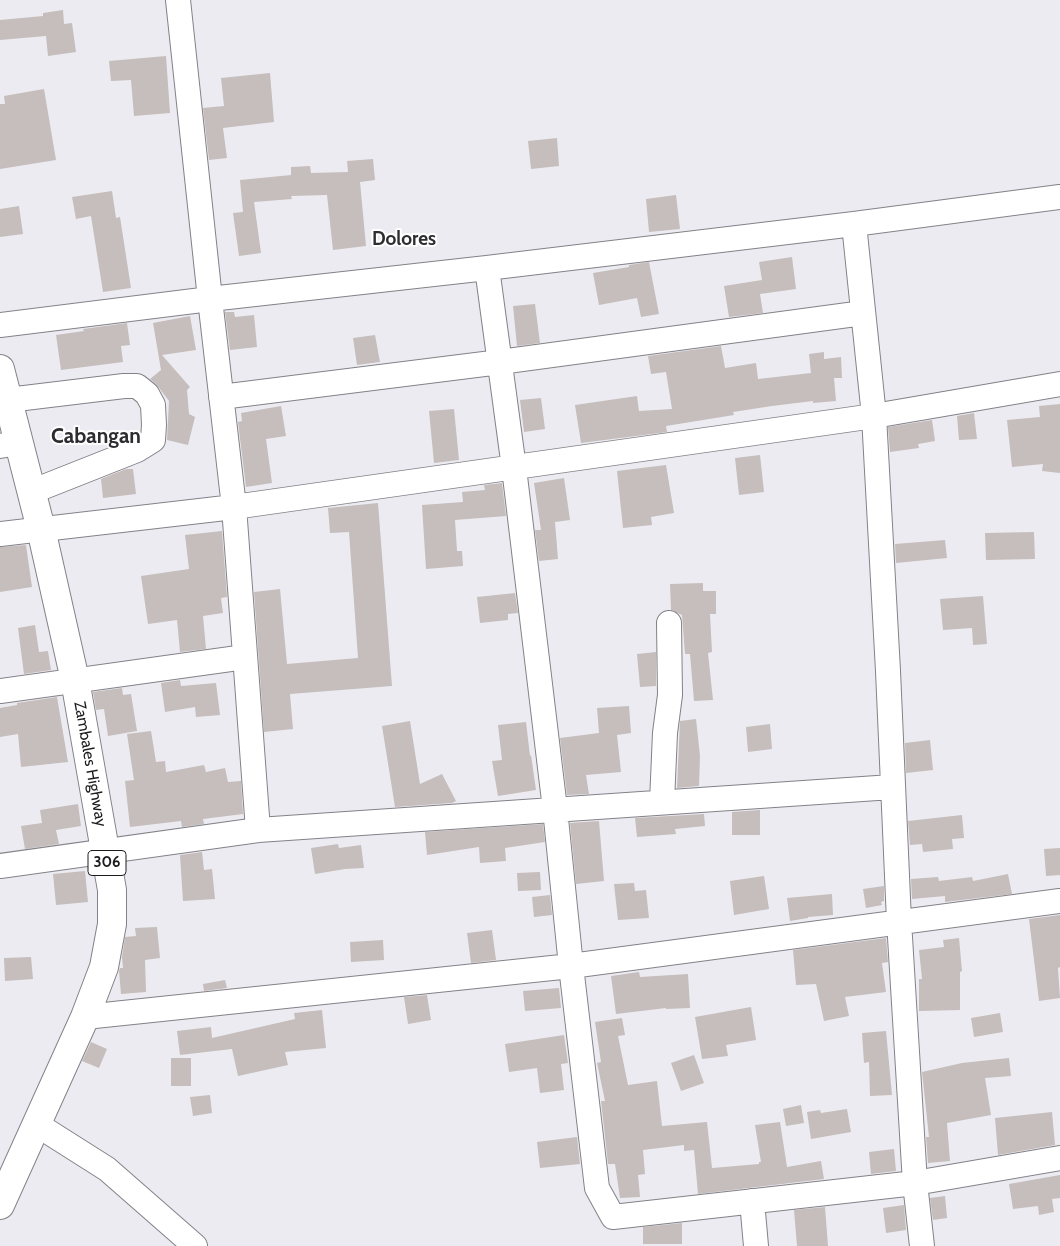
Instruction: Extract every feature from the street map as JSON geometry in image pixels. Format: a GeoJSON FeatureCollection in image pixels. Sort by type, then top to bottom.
{"type":"FeatureCollection","features":[{"type":"Feature","properties":{"kind":"main road","name":"Zambales Highway"},"geometry":{"type":"LineString","coordinates":[[0,369],[8,400],[10,444],[31,492],[75,680],[112,890],[112,924],[104,967],[85,1017],[0,1205]]}},
{"type":"Feature","properties":{"kind":"street"},"geometry":{"type":"LineString","coordinates":[[178,0],[234,507],[258,830]]}},
{"type":"Feature","properties":{"kind":"street"},"geometry":{"type":"LineString","coordinates":[[0,325],[854,224],[1060,197]]}},
{"type":"Feature","properties":{"kind":"street"},"geometry":{"type":"LineString","coordinates":[[854,224],[874,416],[888,661],[899,921],[915,1183],[922,1246]]}},
{"type":"Feature","properties":{"kind":"street"},"geometry":{"type":"LineString","coordinates":[[487,268],[556,809],[571,966],[597,1188],[613,1217],[915,1183],[1060,1158]]}},
{"type":"Feature","properties":{"kind":"street"},"geometry":{"type":"LineString","coordinates":[[221,397],[863,313]]}},
{"type":"Feature","properties":{"kind":"street"},"geometry":{"type":"LineString","coordinates":[[0,534],[234,507],[514,468],[874,416],[1060,384]]}},
{"type":"Feature","properties":{"kind":"street"},"geometry":{"type":"LineString","coordinates":[[8,400],[137,386],[147,394],[153,405],[154,424],[152,440],[137,450],[31,492]]}},
{"type":"Feature","properties":{"kind":"street"},"geometry":{"type":"LineString","coordinates":[[662,802],[665,734],[670,695],[669,623]]}},
{"type":"Feature","properties":{"kind":"street"},"geometry":{"type":"LineString","coordinates":[[0,691],[245,657]]}},
{"type":"Feature","properties":{"kind":"street"},"geometry":{"type":"LineString","coordinates":[[0,866],[258,830],[892,787]]}},
{"type":"Feature","properties":{"kind":"street"},"geometry":{"type":"LineString","coordinates":[[85,1017],[571,966],[1060,901]]}},
{"type":"Feature","properties":{"kind":"street"},"geometry":{"type":"LineString","coordinates":[[36,1124],[107,1169],[195,1246]]}},
{"type":"Feature","properties":{"kind":"street"},"geometry":{"type":"LineString","coordinates":[[752,1201],[756,1246]]}},
{"type":"Feature","properties":{"kind":"building"},"geometry":{"type":"Polygon","coordinates":[[[63,10],[64,24],[72,23],[76,52],[48,56],[46,36],[0,40],[0,20],[43,16],[43,13],[63,10]]]}},
{"type":"Feature","properties":{"kind":"building"},"geometry":{"type":"Polygon","coordinates":[[[166,56],[170,113],[134,116],[131,80],[111,81],[109,61],[166,56]]]}},
{"type":"Feature","properties":{"kind":"building"},"geometry":{"type":"Polygon","coordinates":[[[270,73],[274,122],[223,128],[227,158],[209,160],[203,108],[224,106],[221,78],[270,73]]]}},
{"type":"Feature","properties":{"kind":"building"},"geometry":{"type":"Polygon","coordinates":[[[44,89],[56,160],[0,169],[0,104],[5,104],[4,96],[44,89]]]}},
{"type":"Feature","properties":{"kind":"building"},"geometry":{"type":"Polygon","coordinates":[[[557,138],[559,166],[531,169],[528,141],[557,138]]]}},
{"type":"Feature","properties":{"kind":"building"},"geometry":{"type":"Polygon","coordinates":[[[373,159],[375,180],[360,182],[366,246],[333,250],[327,195],[291,196],[292,199],[254,202],[261,253],[239,256],[233,213],[243,212],[240,180],[291,175],[291,167],[310,166],[311,173],[348,172],[347,161],[373,159]]]}},
{"type":"Feature","properties":{"kind":"building"},"geometry":{"type":"Polygon","coordinates":[[[112,191],[116,218],[120,217],[131,288],[103,292],[91,216],[76,219],[72,197],[112,191]]]}},
{"type":"Feature","properties":{"kind":"building"},"geometry":{"type":"Polygon","coordinates":[[[676,195],[680,229],[649,232],[646,199],[676,195]]]}},
{"type":"Feature","properties":{"kind":"building"},"geometry":{"type":"Polygon","coordinates":[[[19,206],[23,234],[0,237],[0,209],[19,206]]]}},
{"type":"Feature","properties":{"kind":"building"},"geometry":{"type":"Polygon","coordinates":[[[792,257],[796,289],[760,294],[763,313],[729,317],[724,286],[762,280],[759,262],[792,257]]]}},
{"type":"Feature","properties":{"kind":"building"},"geometry":{"type":"Polygon","coordinates":[[[649,262],[659,314],[641,317],[637,298],[599,305],[593,273],[649,262]]]}},
{"type":"Feature","properties":{"kind":"building"},"geometry":{"type":"Polygon","coordinates":[[[535,304],[540,343],[517,346],[513,306],[535,304]]]}},
{"type":"Feature","properties":{"kind":"building"},"geometry":{"type":"Polygon","coordinates":[[[225,312],[234,312],[235,317],[254,315],[257,347],[230,350],[225,312]]]}},
{"type":"Feature","properties":{"kind":"building"},"geometry":{"type":"Polygon","coordinates":[[[190,316],[196,350],[162,355],[190,387],[187,390],[189,414],[195,417],[188,445],[167,440],[169,401],[150,379],[161,370],[153,323],[190,316]]]}},
{"type":"Feature","properties":{"kind":"building"},"geometry":{"type":"Polygon","coordinates":[[[127,323],[130,345],[121,346],[123,362],[61,370],[56,335],[127,323]]]}},
{"type":"Feature","properties":{"kind":"building"},"geometry":{"type":"Polygon","coordinates":[[[375,335],[380,362],[357,365],[353,338],[375,335]]]}},
{"type":"Feature","properties":{"kind":"building"},"geometry":{"type":"Polygon","coordinates":[[[721,346],[725,368],[756,363],[758,379],[811,373],[809,354],[824,352],[824,359],[841,357],[842,378],[834,378],[836,401],[813,403],[813,401],[733,412],[734,415],[666,426],[667,432],[581,443],[575,405],[637,396],[639,411],[672,409],[666,372],[651,374],[648,356],[721,346]]]}},
{"type":"Feature","properties":{"kind":"building"},"geometry":{"type":"Polygon","coordinates":[[[541,398],[545,429],[524,432],[520,400],[541,398]]]}},
{"type":"Feature","properties":{"kind":"building"},"geometry":{"type":"Polygon","coordinates":[[[1060,404],[1060,473],[1042,471],[1043,464],[1012,467],[1007,420],[1040,417],[1039,406],[1060,404]]]}},
{"type":"Feature","properties":{"kind":"building"},"geometry":{"type":"Polygon","coordinates":[[[281,406],[286,436],[266,439],[272,483],[246,487],[238,422],[242,421],[241,413],[281,406]]]}},
{"type":"Feature","properties":{"kind":"building"},"geometry":{"type":"Polygon","coordinates":[[[454,409],[459,460],[434,463],[429,411],[454,409]]]}},
{"type":"Feature","properties":{"kind":"building"},"geometry":{"type":"Polygon","coordinates":[[[974,413],[977,439],[959,440],[957,416],[974,413]]]}},
{"type":"Feature","properties":{"kind":"building"},"geometry":{"type":"Polygon","coordinates":[[[932,420],[935,441],[918,444],[919,448],[890,452],[888,427],[932,420]]]}},
{"type":"Feature","properties":{"kind":"building"},"geometry":{"type":"Polygon","coordinates":[[[760,455],[764,492],[739,495],[735,458],[760,455]]]}},
{"type":"Feature","properties":{"kind":"building"},"geometry":{"type":"Polygon","coordinates":[[[666,465],[674,513],[651,517],[652,525],[623,528],[617,471],[666,465]]]}},
{"type":"Feature","properties":{"kind":"building"},"geometry":{"type":"Polygon","coordinates":[[[126,469],[133,469],[136,494],[103,498],[101,479],[126,469]]]}},
{"type":"Feature","properties":{"kind":"building"},"geometry":{"type":"Polygon","coordinates":[[[564,478],[570,520],[555,522],[558,559],[539,561],[535,530],[541,530],[534,483],[564,478]]]}},
{"type":"Feature","properties":{"kind":"building"},"geometry":{"type":"Polygon","coordinates":[[[502,483],[506,516],[455,520],[457,551],[462,551],[463,566],[426,569],[422,505],[463,502],[462,492],[485,490],[484,485],[502,483]]]}},
{"type":"Feature","properties":{"kind":"building"},"geometry":{"type":"Polygon","coordinates":[[[378,503],[392,686],[290,694],[293,729],[264,732],[254,592],[280,589],[287,664],[358,658],[349,532],[330,533],[328,508],[378,503]]]}},
{"type":"Feature","properties":{"kind":"building"},"geometry":{"type":"Polygon","coordinates":[[[222,531],[227,597],[221,598],[223,613],[203,616],[206,649],[180,652],[177,620],[148,624],[141,576],[189,569],[185,535],[222,531]]]}},
{"type":"Feature","properties":{"kind":"building"},"geometry":{"type":"Polygon","coordinates":[[[1034,532],[1035,559],[986,560],[985,533],[1034,532]]]}},
{"type":"Feature","properties":{"kind":"building"},"geometry":{"type":"Polygon","coordinates":[[[945,540],[947,558],[896,563],[895,544],[945,540]]]}},
{"type":"Feature","properties":{"kind":"building"},"geometry":{"type":"Polygon","coordinates":[[[26,545],[32,587],[0,592],[0,547],[26,545]]]}},
{"type":"Feature","properties":{"kind":"building"},"geometry":{"type":"Polygon","coordinates":[[[703,583],[703,591],[716,591],[716,614],[710,614],[712,652],[708,653],[713,700],[694,701],[690,654],[685,654],[682,615],[671,610],[670,584],[703,583]]]}},
{"type":"Feature","properties":{"kind":"building"},"geometry":{"type":"Polygon","coordinates":[[[515,593],[518,613],[508,614],[508,620],[480,623],[477,597],[515,593]]]}},
{"type":"Feature","properties":{"kind":"building"},"geometry":{"type":"Polygon","coordinates":[[[983,596],[987,644],[973,645],[972,628],[943,630],[940,599],[983,596]]]}},
{"type":"Feature","properties":{"kind":"building"},"geometry":{"type":"Polygon","coordinates":[[[35,625],[39,652],[48,651],[51,670],[24,674],[18,628],[35,625]]]}},
{"type":"Feature","properties":{"kind":"building"},"geometry":{"type":"Polygon","coordinates":[[[656,652],[656,686],[640,687],[637,654],[656,652]]]}},
{"type":"Feature","properties":{"kind":"building"},"geometry":{"type":"Polygon","coordinates":[[[180,680],[181,686],[216,683],[220,715],[196,717],[195,707],[165,712],[161,683],[180,680]]]}},
{"type":"Feature","properties":{"kind":"building"},"geometry":{"type":"Polygon","coordinates":[[[122,688],[123,695],[131,694],[137,731],[108,736],[104,709],[96,710],[93,692],[122,688]]]}},
{"type":"Feature","properties":{"kind":"building"},"geometry":{"type":"Polygon","coordinates":[[[57,697],[68,762],[21,767],[18,734],[0,737],[0,708],[17,705],[17,703],[57,697]]]}},
{"type":"Feature","properties":{"kind":"building"},"geometry":{"type":"Polygon","coordinates":[[[629,706],[631,733],[617,735],[621,772],[586,775],[589,794],[567,795],[560,738],[599,733],[597,708],[629,706]]]}},
{"type":"Feature","properties":{"kind":"building"},"geometry":{"type":"Polygon","coordinates":[[[696,719],[700,756],[699,786],[677,788],[680,721],[696,719]]]}},
{"type":"Feature","properties":{"kind":"building"},"geometry":{"type":"Polygon","coordinates":[[[410,721],[420,784],[442,774],[456,801],[452,803],[395,807],[382,726],[410,721]]]}},
{"type":"Feature","properties":{"kind":"building"},"geometry":{"type":"Polygon","coordinates":[[[526,722],[536,790],[498,796],[492,761],[502,760],[498,725],[526,722]]]}},
{"type":"Feature","properties":{"kind":"building"},"geometry":{"type":"Polygon","coordinates":[[[770,724],[772,749],[748,752],[746,727],[770,724]]]}},
{"type":"Feature","properties":{"kind":"building"},"geometry":{"type":"Polygon","coordinates":[[[151,731],[156,762],[165,761],[166,772],[204,765],[206,772],[225,768],[228,782],[241,781],[243,814],[203,819],[204,824],[182,827],[181,821],[130,827],[125,781],[134,780],[127,734],[151,731]]]}},
{"type":"Feature","properties":{"kind":"building"},"geometry":{"type":"Polygon","coordinates":[[[930,740],[933,770],[906,773],[905,743],[930,740]]]}},
{"type":"Feature","properties":{"kind":"building"},"geometry":{"type":"Polygon","coordinates":[[[78,804],[81,826],[56,830],[59,844],[25,849],[21,826],[42,823],[40,810],[78,804]]]}},
{"type":"Feature","properties":{"kind":"building"},"geometry":{"type":"Polygon","coordinates":[[[760,810],[760,835],[732,835],[732,812],[760,810]]]}},
{"type":"Feature","properties":{"kind":"building"},"geometry":{"type":"Polygon","coordinates":[[[704,814],[705,826],[675,829],[676,834],[637,837],[635,818],[704,814]]]}},
{"type":"Feature","properties":{"kind":"building"},"geometry":{"type":"Polygon","coordinates":[[[962,815],[964,838],[952,839],[953,849],[923,852],[922,844],[910,845],[908,821],[962,815]]]}},
{"type":"Feature","properties":{"kind":"building"},"geometry":{"type":"Polygon","coordinates":[[[599,821],[604,881],[576,884],[570,823],[599,821]]]}},
{"type":"Feature","properties":{"kind":"building"},"geometry":{"type":"Polygon","coordinates":[[[543,824],[545,842],[505,848],[506,861],[480,863],[479,847],[427,855],[425,832],[543,824]]]}},
{"type":"Feature","properties":{"kind":"building"},"geometry":{"type":"Polygon","coordinates":[[[338,844],[339,848],[361,845],[364,868],[315,874],[311,848],[338,844]]]}},
{"type":"Feature","properties":{"kind":"building"},"geometry":{"type":"Polygon","coordinates":[[[1060,848],[1060,875],[1046,876],[1044,849],[1060,848]]]}},
{"type":"Feature","properties":{"kind":"building"},"geometry":{"type":"Polygon","coordinates":[[[202,852],[204,870],[212,869],[215,899],[183,901],[180,855],[202,852]]]}},
{"type":"Feature","properties":{"kind":"building"},"geometry":{"type":"Polygon","coordinates":[[[85,871],[88,902],[56,905],[53,874],[85,871]]]}},
{"type":"Feature","properties":{"kind":"building"},"geometry":{"type":"Polygon","coordinates":[[[540,872],[541,890],[518,891],[517,873],[540,872]]]}},
{"type":"Feature","properties":{"kind":"building"},"geometry":{"type":"Polygon","coordinates":[[[1008,874],[1012,894],[945,902],[945,896],[912,899],[911,879],[938,877],[939,881],[972,877],[973,881],[1008,874]]]}},
{"type":"Feature","properties":{"kind":"building"},"geometry":{"type":"Polygon","coordinates":[[[764,876],[769,909],[734,915],[730,881],[764,876]]]}},
{"type":"Feature","properties":{"kind":"building"},"geometry":{"type":"Polygon","coordinates":[[[634,883],[635,891],[646,890],[649,918],[618,920],[614,884],[634,883]]]}},
{"type":"Feature","properties":{"kind":"building"},"geometry":{"type":"Polygon","coordinates":[[[884,886],[884,901],[881,902],[882,905],[866,908],[863,889],[884,886]]]}},
{"type":"Feature","properties":{"kind":"building"},"geometry":{"type":"Polygon","coordinates":[[[832,894],[833,915],[790,921],[787,898],[832,894]]]}},
{"type":"Feature","properties":{"kind":"building"},"geometry":{"type":"Polygon","coordinates":[[[550,895],[552,915],[534,917],[532,897],[550,895]]]}},
{"type":"Feature","properties":{"kind":"building"},"geometry":{"type":"Polygon","coordinates":[[[1060,915],[1060,967],[1058,968],[1060,998],[1039,1001],[1029,919],[1060,915]]]}},
{"type":"Feature","properties":{"kind":"building"},"geometry":{"type":"Polygon","coordinates":[[[157,927],[160,958],[145,960],[146,992],[121,994],[119,971],[120,968],[123,968],[122,957],[125,937],[136,936],[135,928],[157,927]]]}},
{"type":"Feature","properties":{"kind":"building"},"geometry":{"type":"Polygon","coordinates":[[[492,930],[496,960],[471,963],[467,933],[492,930]]]}},
{"type":"Feature","properties":{"kind":"building"},"geometry":{"type":"Polygon","coordinates":[[[886,938],[888,962],[882,963],[886,992],[845,997],[849,1016],[824,1021],[816,984],[796,985],[793,950],[886,938]]]}},
{"type":"Feature","properties":{"kind":"building"},"geometry":{"type":"Polygon","coordinates":[[[959,938],[962,971],[960,972],[960,1010],[919,1011],[919,979],[922,979],[919,950],[944,947],[943,940],[959,938]]]}},
{"type":"Feature","properties":{"kind":"building"},"geometry":{"type":"Polygon","coordinates":[[[383,940],[384,960],[351,962],[350,942],[383,940]]]}},
{"type":"Feature","properties":{"kind":"building"},"geometry":{"type":"Polygon","coordinates":[[[31,957],[33,979],[5,981],[4,958],[31,957]]]}},
{"type":"Feature","properties":{"kind":"building"},"geometry":{"type":"Polygon","coordinates":[[[639,972],[640,977],[688,974],[690,1008],[666,1008],[616,1014],[611,976],[639,972]]]}},
{"type":"Feature","properties":{"kind":"building"},"geometry":{"type":"Polygon","coordinates":[[[225,980],[227,988],[204,991],[203,984],[225,980]]]}},
{"type":"Feature","properties":{"kind":"building"},"geometry":{"type":"Polygon","coordinates":[[[559,988],[561,1008],[525,1011],[523,991],[559,988]]]}},
{"type":"Feature","properties":{"kind":"building"},"geometry":{"type":"Polygon","coordinates":[[[427,995],[431,1020],[408,1024],[404,997],[427,995]]]}},
{"type":"Feature","properties":{"kind":"building"},"geometry":{"type":"Polygon","coordinates":[[[751,1007],[756,1040],[726,1045],[728,1056],[702,1059],[695,1017],[751,1007]]]}},
{"type":"Feature","properties":{"kind":"building"},"geometry":{"type":"Polygon","coordinates":[[[322,1010],[326,1048],[285,1052],[288,1065],[238,1076],[232,1049],[180,1055],[177,1031],[211,1027],[212,1038],[295,1019],[294,1013],[322,1010]]]}},
{"type":"Feature","properties":{"kind":"building"},"geometry":{"type":"Polygon","coordinates":[[[1000,1013],[1003,1032],[974,1037],[971,1018],[1000,1013]]]}},
{"type":"Feature","properties":{"kind":"building"},"geometry":{"type":"Polygon","coordinates":[[[622,1018],[625,1035],[618,1036],[628,1085],[657,1081],[662,1126],[707,1122],[712,1168],[759,1164],[761,1162],[755,1125],[780,1122],[787,1167],[821,1161],[824,1179],[698,1194],[694,1150],[684,1151],[684,1145],[643,1150],[645,1174],[638,1175],[640,1197],[620,1198],[615,1164],[608,1164],[601,1101],[605,1101],[597,1063],[601,1062],[595,1022],[622,1018]]]}},
{"type":"Feature","properties":{"kind":"building"},"geometry":{"type":"Polygon","coordinates":[[[886,1031],[892,1095],[870,1096],[869,1062],[864,1063],[862,1033],[886,1031]]]}},
{"type":"Feature","properties":{"kind":"building"},"geometry":{"type":"Polygon","coordinates":[[[564,1035],[568,1063],[561,1064],[564,1090],[540,1093],[537,1068],[509,1072],[505,1044],[564,1035]]]}},
{"type":"Feature","properties":{"kind":"building"},"geometry":{"type":"Polygon","coordinates":[[[91,1042],[107,1049],[99,1068],[82,1061],[91,1042]]]}},
{"type":"Feature","properties":{"kind":"building"},"geometry":{"type":"Polygon","coordinates":[[[694,1055],[704,1083],[681,1091],[671,1063],[694,1055]]]}},
{"type":"Feature","properties":{"kind":"building"},"geometry":{"type":"Polygon","coordinates":[[[171,1058],[191,1058],[191,1086],[171,1086],[171,1058]]]}},
{"type":"Feature","properties":{"kind":"building"},"geometry":{"type":"Polygon","coordinates":[[[1009,1058],[1011,1076],[985,1078],[991,1115],[947,1123],[950,1161],[928,1163],[926,1137],[929,1137],[922,1072],[962,1063],[1009,1058]]]}},
{"type":"Feature","properties":{"kind":"building"},"geometry":{"type":"Polygon","coordinates":[[[210,1095],[212,1113],[193,1116],[190,1097],[210,1095]]]}},
{"type":"Feature","properties":{"kind":"building"},"geometry":{"type":"Polygon","coordinates":[[[801,1105],[804,1123],[786,1126],[783,1109],[801,1105]]]}},
{"type":"Feature","properties":{"kind":"building"},"geometry":{"type":"Polygon","coordinates":[[[847,1109],[851,1132],[811,1139],[807,1112],[820,1110],[821,1113],[847,1109]]]}},
{"type":"Feature","properties":{"kind":"building"},"geometry":{"type":"Polygon","coordinates":[[[1052,1112],[1055,1145],[998,1155],[995,1118],[1052,1112]]]}},
{"type":"Feature","properties":{"kind":"building"},"geometry":{"type":"Polygon","coordinates":[[[577,1137],[580,1164],[540,1168],[537,1142],[577,1137]]]}},
{"type":"Feature","properties":{"kind":"building"},"geometry":{"type":"Polygon","coordinates":[[[894,1149],[896,1171],[871,1174],[869,1152],[894,1149]]]}},
{"type":"Feature","properties":{"kind":"building"},"geometry":{"type":"Polygon","coordinates":[[[1060,1175],[1060,1198],[1052,1199],[1054,1212],[1039,1215],[1038,1206],[1013,1209],[1009,1184],[1060,1175]]]}},
{"type":"Feature","properties":{"kind":"building"},"geometry":{"type":"Polygon","coordinates":[[[945,1196],[947,1218],[933,1220],[930,1198],[945,1196]]]}},
{"type":"Feature","properties":{"kind":"building"},"geometry":{"type":"Polygon","coordinates":[[[904,1205],[906,1230],[886,1233],[883,1208],[904,1205]]]}},
{"type":"Feature","properties":{"kind":"building"},"geometry":{"type":"Polygon","coordinates":[[[825,1207],[828,1246],[797,1246],[794,1210],[825,1207]]]}},
{"type":"Feature","properties":{"kind":"building"},"geometry":{"type":"Polygon","coordinates":[[[682,1223],[682,1244],[643,1244],[643,1227],[682,1223]]]}},
{"type":"Feature","properties":{"kind":"district","name":"Dolores"},"geometry":{"type":"Point","coordinates":[404,239]}},
{"type":"Feature","properties":{"kind":"district","name":"Cabangan"},"geometry":{"type":"Point","coordinates":[96,437]}}]}
